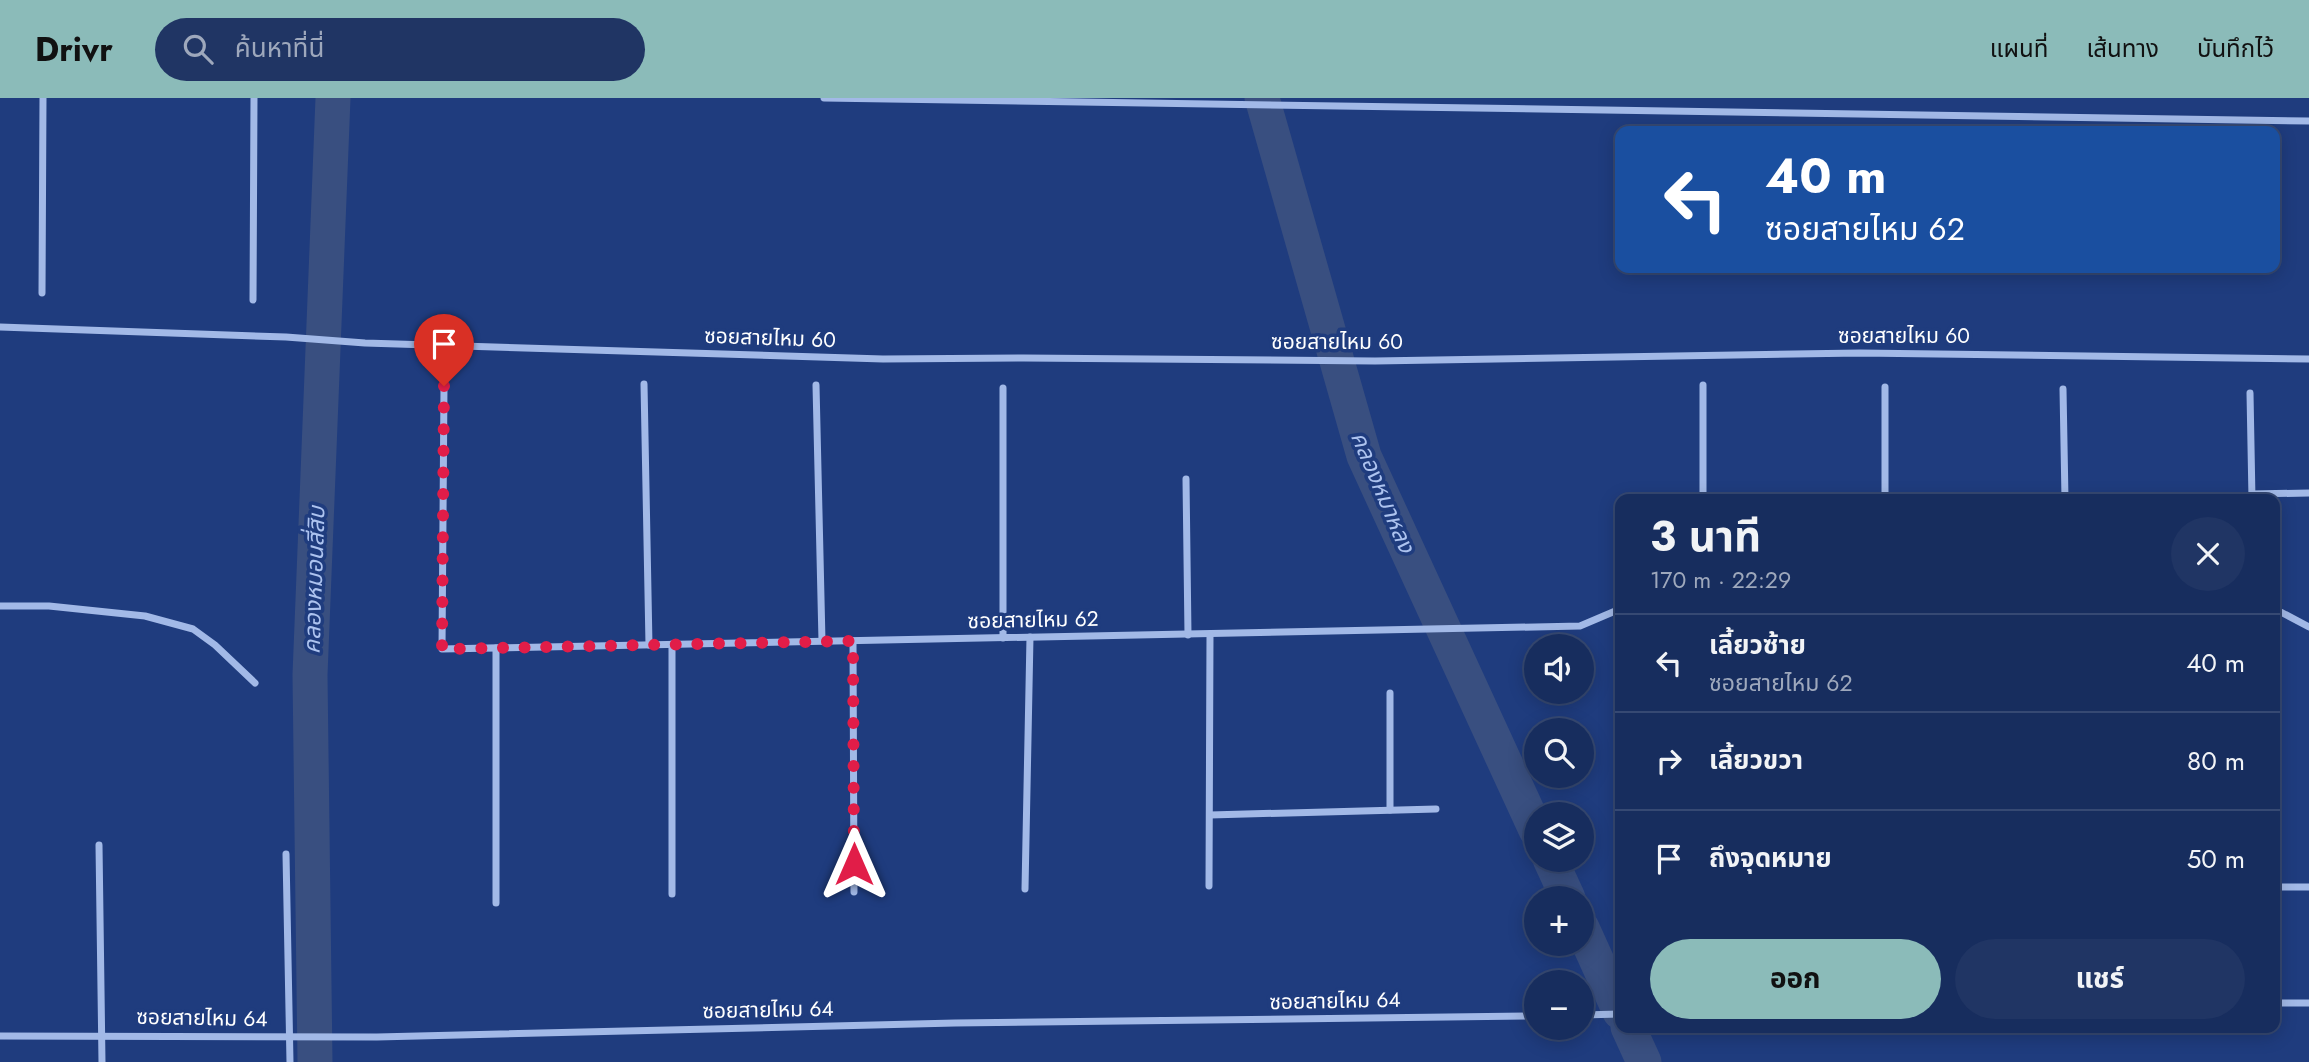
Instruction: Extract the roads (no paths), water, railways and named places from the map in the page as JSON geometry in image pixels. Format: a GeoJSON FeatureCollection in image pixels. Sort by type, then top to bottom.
{"type":"FeatureCollection","features":[{"type":"Feature","properties":{"kind":"street"},"geometry":{"type":"LineString","coordinates":[[42,293],[43,98]]}},
{"type":"Feature","properties":{"kind":"street"},"geometry":{"type":"LineString","coordinates":[[253,300],[254,98]]}},
{"type":"Feature","properties":{"kind":"street"},"geometry":{"type":"LineString","coordinates":[[824,98],[2309,121]]}},
{"type":"Feature","properties":{"kind":"street","name":"ซอยสายไหม 60"},"geometry":{"type":"LineString","coordinates":[[0,327],[883,359],[1375,361],[1860,353],[2309,359]]}},
{"type":"Feature","properties":{"kind":"street"},"geometry":{"type":"LineString","coordinates":[[644,384],[649,645]]}},
{"type":"Feature","properties":{"kind":"street"},"geometry":{"type":"LineString","coordinates":[[816,385],[822,641]]}},
{"type":"Feature","properties":{"kind":"street"},"geometry":{"type":"LineString","coordinates":[[1703,385],[1703,494]]}},
{"type":"Feature","properties":{"kind":"street","name":"ซอยสายไหม 62"},"geometry":{"type":"LineString","coordinates":[[444,386],[442,649],[1580,626],[1615,611]]}},
{"type":"Feature","properties":{"kind":"street"},"geometry":{"type":"LineString","coordinates":[[1885,387],[1885,494]]}},
{"type":"Feature","properties":{"kind":"street"},"geometry":{"type":"LineString","coordinates":[[1003,388],[1003,638]]}},
{"type":"Feature","properties":{"kind":"street"},"geometry":{"type":"LineString","coordinates":[[2063,389],[2065,494]]}},
{"type":"Feature","properties":{"kind":"street"},"geometry":{"type":"LineString","coordinates":[[2249,393],[2252,494]]}},
{"type":"Feature","properties":{"kind":"street"},"geometry":{"type":"LineString","coordinates":[[1186,479],[1188,635]]}},
{"type":"Feature","properties":{"kind":"street"},"geometry":{"type":"LineString","coordinates":[[2280,495],[2309,493]]}},
{"type":"Feature","properties":{"kind":"street"},"geometry":{"type":"LineString","coordinates":[[0,606],[49,606],[145,616],[192,629],[215,645],[255,683]]}},
{"type":"Feature","properties":{"kind":"street"},"geometry":{"type":"LineString","coordinates":[[2280,612],[2309,627]]}},
{"type":"Feature","properties":{"kind":"street"},"geometry":{"type":"LineString","coordinates":[[1209,886],[1210,634]]}},
{"type":"Feature","properties":{"kind":"street"},"geometry":{"type":"LineString","coordinates":[[1026,889],[1030,637]]}},
{"type":"Feature","properties":{"kind":"street"},"geometry":{"type":"LineString","coordinates":[[853,641],[854,892]]}},
{"type":"Feature","properties":{"kind":"street"},"geometry":{"type":"LineString","coordinates":[[672,644],[672,894]]}},
{"type":"Feature","properties":{"kind":"street"},"geometry":{"type":"LineString","coordinates":[[496,648],[496,903]]}},
{"type":"Feature","properties":{"kind":"street"},"geometry":{"type":"LineString","coordinates":[[1390,693],[1390,810]]}},
{"type":"Feature","properties":{"kind":"street"},"geometry":{"type":"LineString","coordinates":[[1210,815],[1436,809]]}},
{"type":"Feature","properties":{"kind":"street"},"geometry":{"type":"LineString","coordinates":[[99,845],[102,1062]]}},
{"type":"Feature","properties":{"kind":"street"},"geometry":{"type":"LineString","coordinates":[[286,854],[290,1062]]}},
{"type":"Feature","properties":{"kind":"street"},"geometry":{"type":"LineString","coordinates":[[2280,887],[2309,887]]}},
{"type":"Feature","properties":{"kind":"street"},"geometry":{"type":"LineString","coordinates":[[2280,1003],[2309,1003]]}},
{"type":"Feature","properties":{"kind":"street"},"geometry":{"type":"LineString","coordinates":[[1594,1015],[1615,1014]]}},
{"type":"Feature","properties":{"kind":"street","name":"ซอยสายไหม 64"},"geometry":{"type":"LineString","coordinates":[[0,1036],[101,1034],[377,1037],[955,1023],[1524,1016]]}},
{"type":"Feature","properties":{"kind":"waterway","name":"คลองหมอนสี่สิบ"},"geometry":{"type":"LineString","coordinates":[[315,1062],[310,675],[333,98]]}},
{"type":"Feature","properties":{"kind":"waterway","name":"คลองหมาหลง"},"geometry":{"type":"LineString","coordinates":[[1262,98],[1364,456],[1524,804]]}},
{"type":"Feature","properties":{"kind":"waterway","name":"คลองหมาหลง"},"geometry":{"type":"LineString","coordinates":[[1556,872],[1562,886]]}},
{"type":"Feature","properties":{"kind":"waterway","name":"คลองหมาหลง"},"geometry":{"type":"LineString","coordinates":[[1594,955],[1615,1001]]}},
{"type":"Feature","properties":{"kind":"waterway","name":"คลองหมาหลง"},"geometry":{"type":"LineString","coordinates":[[1631,1033],[1644,1062]]}}]}
